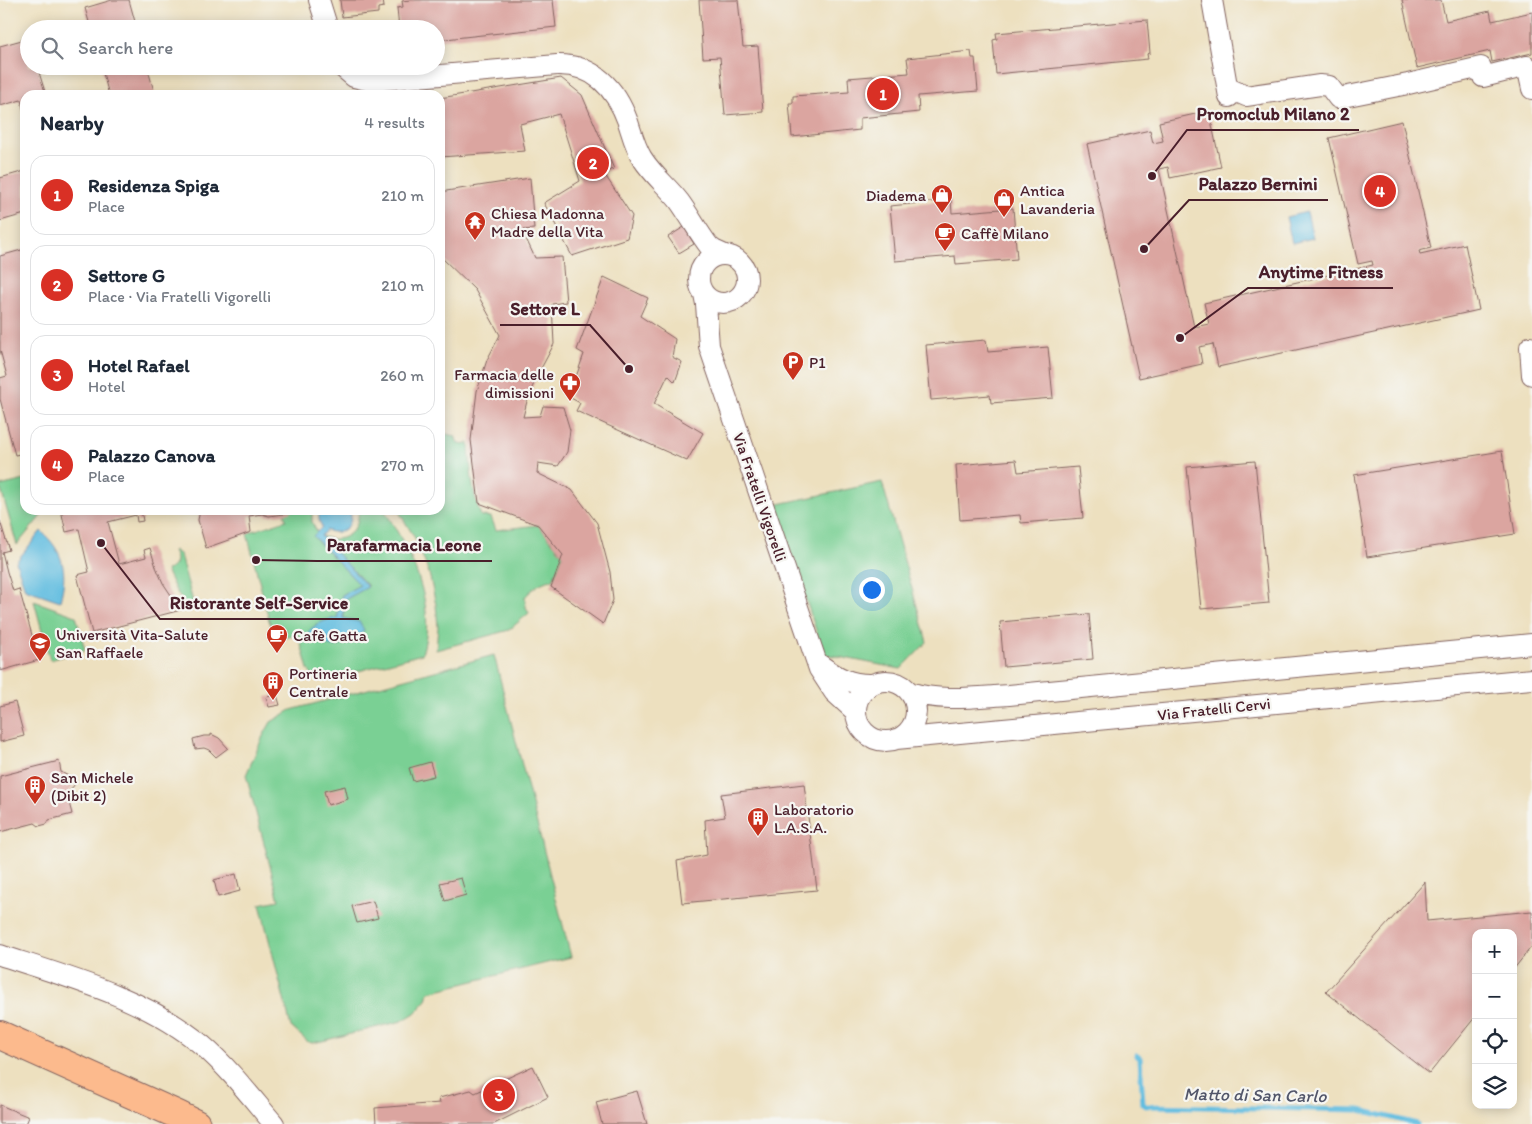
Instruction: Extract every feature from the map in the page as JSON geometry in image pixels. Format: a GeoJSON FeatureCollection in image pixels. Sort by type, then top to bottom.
{"type":"FeatureCollection","features":[{"type":"Feature","properties":{"kind":"highway"},"geometry":{"type":"LineString","coordinates":[[0,1035],[196,1124]]}},
{"type":"Feature","properties":{"kind":"street"},"geometry":{"type":"LineString","coordinates":[[319,0],[325,20]]}},
{"type":"Feature","properties":{"kind":"street"},"geometry":{"type":"LineString","coordinates":[[1212,0],[1228,92],[1246,96],[1320,85],[1329,86],[1338,98],[1481,67],[1483,77],[1526,66],[1532,89]]}},
{"type":"Feature","properties":{"kind":"street"},"geometry":{"type":"LineString","coordinates":[[445,74],[572,65],[585,69],[597,76],[611,90],[622,107],[642,158],[679,201],[703,238],[714,250],[730,256],[739,262],[745,270],[746,280],[742,293],[736,299],[722,303],[712,300],[704,294],[699,283],[706,249],[703,238]]}},
{"type":"Feature","properties":{"kind":"street"},"geometry":{"type":"LineString","coordinates":[[352,75],[366,81],[438,75]]}},
{"type":"Feature","properties":{"kind":"street"},"geometry":{"type":"LineString","coordinates":[[704,264],[713,257],[724,255]]}},
{"type":"Feature","properties":{"kind":"street","name":"Via Fratelli Vigorelli"},"geometry":{"type":"LineString","coordinates":[[704,294],[709,346],[817,663],[829,686],[856,712]]}},
{"type":"Feature","properties":{"kind":"street"},"geometry":{"type":"LineString","coordinates":[[707,330],[710,319],[716,310],[727,302]]}},
{"type":"Feature","properties":{"kind":"street"},"geometry":{"type":"LineString","coordinates":[[1530,347],[1532,375]]}},
{"type":"Feature","properties":{"kind":"street","name":"Via Fratelli Cervi"},"geometry":{"type":"LineString","coordinates":[[909,692],[944,698],[1009,695],[1532,644]]}},
{"type":"Feature","properties":{"kind":"street"},"geometry":{"type":"LineString","coordinates":[[817,663],[849,682],[873,684],[887,681],[896,683],[909,692],[916,707],[914,723],[909,730],[896,740],[885,741],[870,737],[859,725],[856,712],[857,703],[860,695],[873,684]]}},
{"type":"Feature","properties":{"kind":"street","name":"Via Fratelli Cervi"},"geometry":{"type":"LineString","coordinates":[[896,740],[1532,679]]}},
{"type":"Feature","properties":{"kind":"street"},"geometry":{"type":"LineString","coordinates":[[0,955],[61,974],[134,1002],[187,1034],[241,1084],[274,1124]]}},
{"type":"Feature","properties":{"kind":"green space"},"geometry":{"type":"Polygon","coordinates":[[[445,434],[455,436],[458,444],[469,443],[471,471],[481,516],[491,517],[496,530],[538,525],[563,555],[553,580],[538,586],[525,597],[529,613],[509,630],[436,650],[438,627],[436,605],[429,573],[416,540],[401,515],[445,515],[445,434]]]}},
{"type":"Feature","properties":{"kind":"green space"},"geometry":{"type":"Polygon","coordinates":[[[20,481],[20,515],[42,515],[17,545],[0,486],[20,481]]]}},
{"type":"Feature","properties":{"kind":"green space"},"geometry":{"type":"Polygon","coordinates":[[[882,482],[927,642],[901,669],[824,654],[774,505],[882,482]]]}},
{"type":"Feature","properties":{"kind":"green space"},"geometry":{"type":"Polygon","coordinates":[[[285,515],[312,515],[312,522],[317,532],[313,536],[360,585],[342,595],[337,618],[310,641],[329,646],[340,646],[346,599],[368,586],[320,536],[332,539],[346,536],[354,529],[358,515],[387,515],[412,560],[424,597],[426,635],[422,654],[322,680],[311,674],[308,669],[298,634],[274,640],[247,533],[286,520],[285,515]]]}},
{"type":"Feature","properties":{"kind":"green space"},"geometry":{"type":"Polygon","coordinates":[[[174,550],[180,555],[195,609],[189,611],[176,591],[166,570],[176,563],[174,550]]]}},
{"type":"Feature","properties":{"kind":"green space"},"geometry":{"type":"Polygon","coordinates":[[[34,601],[76,616],[85,650],[50,660],[34,601]]]}},
{"type":"Feature","properties":{"kind":"green space"},"geometry":{"type":"Polygon","coordinates":[[[494,655],[571,957],[429,992],[427,1000],[415,1013],[402,1021],[322,1041],[308,1042],[291,1027],[260,904],[279,900],[246,775],[263,736],[271,722],[291,710],[494,655]]]}},
{"type":"Feature","properties":{"kind":"water"},"geometry":{"type":"Polygon","coordinates":[[[1307,212],[1313,238],[1292,243],[1286,217],[1307,212]]]}},
{"type":"Feature","properties":{"kind":"water"},"geometry":{"type":"Polygon","coordinates":[[[319,515],[351,515],[349,525],[346,529],[337,532],[326,530],[321,536],[368,587],[346,599],[343,618],[360,622],[364,631],[351,643],[332,647],[310,641],[306,635],[320,623],[337,618],[342,595],[360,585],[313,536],[322,527],[319,515]]]}},
{"type":"Feature","properties":{"kind":"water"},"geometry":{"type":"Polygon","coordinates":[[[41,531],[55,547],[62,563],[64,580],[60,601],[25,589],[16,562],[41,531]]]}},
{"type":"Feature","properties":{"kind":"building"},"geometry":{"type":"Polygon","coordinates":[[[112,0],[129,0],[135,20],[88,20],[85,8],[112,0]]]}},
{"type":"Feature","properties":{"kind":"building"},"geometry":{"type":"Polygon","coordinates":[[[340,0],[383,0],[384,7],[378,8],[378,13],[342,17],[340,0]]]}},
{"type":"Feature","properties":{"kind":"building"},"geometry":{"type":"Polygon","coordinates":[[[553,0],[556,27],[445,39],[445,20],[398,20],[397,8],[403,7],[402,1],[553,0]]]}},
{"type":"Feature","properties":{"kind":"building"},"geometry":{"type":"Polygon","coordinates":[[[699,0],[738,0],[743,47],[758,46],[763,112],[725,115],[720,57],[703,58],[699,0]]]}},
{"type":"Feature","properties":{"kind":"building"},"geometry":{"type":"Polygon","coordinates":[[[1402,0],[1441,0],[1446,21],[1490,11],[1492,21],[1532,12],[1532,53],[1492,62],[1490,51],[1417,68],[1402,0]]]}},
{"type":"Feature","properties":{"kind":"building"},"geometry":{"type":"Polygon","coordinates":[[[1147,20],[1150,53],[1147,54],[1148,59],[996,74],[993,40],[997,39],[996,33],[1147,20]]]}},
{"type":"Feature","properties":{"kind":"building"},"geometry":{"type":"Polygon","coordinates":[[[20,40],[20,75],[40,75],[44,90],[20,90],[20,100],[0,106],[0,46],[20,40]]]}},
{"type":"Feature","properties":{"kind":"building"},"geometry":{"type":"Polygon","coordinates":[[[971,51],[972,58],[975,58],[978,91],[918,96],[919,112],[860,118],[860,130],[792,137],[789,103],[793,103],[793,96],[849,92],[848,78],[909,73],[907,58],[971,51]]]}},
{"type":"Feature","properties":{"kind":"building"},"geometry":{"type":"Polygon","coordinates":[[[103,75],[149,75],[154,90],[108,90],[103,75]]]}},
{"type":"Feature","properties":{"kind":"building"},"geometry":{"type":"Polygon","coordinates":[[[561,78],[582,95],[614,169],[603,172],[632,216],[627,238],[572,256],[544,203],[580,181],[559,114],[520,124],[525,151],[445,157],[445,97],[561,78]]]}},
{"type":"Feature","properties":{"kind":"building"},"geometry":{"type":"Polygon","coordinates":[[[1209,111],[1221,167],[1170,178],[1168,167],[1159,169],[1194,327],[1209,324],[1204,303],[1373,265],[1372,261],[1358,264],[1329,138],[1402,121],[1431,248],[1419,251],[1420,254],[1465,244],[1479,310],[1218,367],[1213,344],[1199,347],[1202,364],[1139,378],[1087,144],[1150,130],[1153,143],[1163,141],[1159,122],[1209,111]]]}},
{"type":"Feature","properties":{"kind":"building"},"geometry":{"type":"Polygon","coordinates":[[[20,172],[20,215],[0,221],[0,178],[20,172]]]}},
{"type":"Feature","properties":{"kind":"building"},"geometry":{"type":"Polygon","coordinates":[[[530,178],[534,229],[522,230],[535,258],[562,257],[566,302],[552,304],[554,344],[536,378],[523,417],[540,416],[543,406],[563,407],[570,430],[567,452],[558,466],[538,463],[537,473],[572,490],[597,523],[610,572],[613,600],[603,624],[551,587],[563,555],[538,525],[479,503],[471,440],[477,391],[487,360],[500,335],[475,290],[445,261],[445,191],[530,178]]]}},
{"type":"Feature","properties":{"kind":"building"},"geometry":{"type":"Polygon","coordinates":[[[951,200],[952,213],[1013,208],[1017,259],[956,264],[955,256],[895,261],[890,206],[951,200]]]}},
{"type":"Feature","properties":{"kind":"building"},"geometry":{"type":"Polygon","coordinates":[[[684,227],[694,244],[679,253],[668,237],[684,227]]]}},
{"type":"Feature","properties":{"kind":"building"},"geometry":{"type":"Polygon","coordinates":[[[20,250],[20,454],[15,455],[0,399],[0,378],[7,376],[0,350],[0,256],[20,250]]]}},
{"type":"Feature","properties":{"kind":"building"},"geometry":{"type":"Polygon","coordinates":[[[604,277],[648,298],[640,316],[675,339],[672,357],[682,362],[675,382],[668,375],[654,404],[703,433],[687,461],[576,411],[580,403],[569,397],[584,354],[577,350],[604,277]]]}},
{"type":"Feature","properties":{"kind":"building"},"geometry":{"type":"Polygon","coordinates":[[[986,340],[988,352],[1048,347],[1053,398],[991,403],[990,395],[931,400],[926,345],[986,340]]]}},
{"type":"Feature","properties":{"kind":"building"},"geometry":{"type":"Polygon","coordinates":[[[1502,451],[1515,534],[1367,557],[1354,475],[1502,451]]]}},
{"type":"Feature","properties":{"kind":"building"},"geometry":{"type":"Polygon","coordinates":[[[1016,460],[1018,472],[1078,467],[1083,518],[1021,523],[1020,515],[960,520],[956,465],[1016,460]]]}},
{"type":"Feature","properties":{"kind":"building"},"geometry":{"type":"Polygon","coordinates":[[[1255,461],[1269,603],[1201,609],[1187,467],[1255,461]]]}},
{"type":"Feature","properties":{"kind":"building"},"geometry":{"type":"Polygon","coordinates":[[[62,515],[136,515],[108,522],[119,564],[146,557],[144,550],[150,548],[163,583],[181,610],[92,633],[77,575],[89,572],[79,529],[66,532],[62,515]]]}},
{"type":"Feature","properties":{"kind":"building"},"geometry":{"type":"Polygon","coordinates":[[[136,515],[142,515],[143,521],[137,522],[136,515]]]}},
{"type":"Feature","properties":{"kind":"building"},"geometry":{"type":"Polygon","coordinates":[[[199,515],[256,515],[249,516],[251,532],[206,548],[198,520],[199,515]]]}},
{"type":"Feature","properties":{"kind":"building"},"geometry":{"type":"Polygon","coordinates":[[[0,521],[9,550],[2,552],[7,572],[13,591],[19,589],[39,660],[0,671],[0,521]]]}},
{"type":"Feature","properties":{"kind":"building"},"geometry":{"type":"Polygon","coordinates":[[[1089,614],[1093,659],[1004,667],[1000,622],[1089,614]]]}},
{"type":"Feature","properties":{"kind":"building","name":"Portineria Centrale"},"geometry":{"type":"Polygon","coordinates":[[[277,695],[280,705],[269,707],[266,697],[277,695]]]}},
{"type":"Feature","properties":{"kind":"building"},"geometry":{"type":"Polygon","coordinates":[[[15,702],[24,736],[0,742],[0,706],[15,702]]]}},
{"type":"Feature","properties":{"kind":"building"},"geometry":{"type":"Polygon","coordinates":[[[211,734],[219,738],[228,748],[216,757],[204,748],[195,749],[193,739],[211,736],[211,734]]]}},
{"type":"Feature","properties":{"kind":"building","name":"San Michele (Dibit 2)"},"geometry":{"type":"Polygon","coordinates":[[[59,761],[61,772],[77,781],[67,795],[72,814],[49,820],[47,824],[39,826],[35,823],[0,832],[0,776],[59,761]]]}},
{"type":"Feature","properties":{"kind":"building"},"geometry":{"type":"Polygon","coordinates":[[[430,762],[434,776],[413,781],[409,768],[430,762]]]}},
{"type":"Feature","properties":{"kind":"building","name":"Laboratorio L.A.S.A."},"geometry":{"type":"Polygon","coordinates":[[[804,784],[817,890],[682,903],[677,861],[707,855],[705,820],[725,817],[721,794],[804,784]]]}},
{"type":"Feature","properties":{"kind":"building"},"geometry":{"type":"Polygon","coordinates":[[[345,786],[348,799],[328,805],[324,791],[345,786]]]}},
{"type":"Feature","properties":{"kind":"building"},"geometry":{"type":"Polygon","coordinates":[[[236,874],[240,891],[218,897],[214,880],[236,874]]]}},
{"type":"Feature","properties":{"kind":"building"},"geometry":{"type":"Polygon","coordinates":[[[461,878],[466,895],[445,901],[440,883],[461,878]]]}},
{"type":"Feature","properties":{"kind":"building"},"geometry":{"type":"Polygon","coordinates":[[[1425,882],[1427,921],[1532,911],[1532,946],[1517,965],[1517,929],[1472,929],[1472,1021],[1429,1074],[1326,992],[1425,882]]]}},
{"type":"Feature","properties":{"kind":"building"},"geometry":{"type":"Polygon","coordinates":[[[373,901],[378,918],[357,923],[352,906],[373,901]]]}},
{"type":"Feature","properties":{"kind":"building"},"geometry":{"type":"Polygon","coordinates":[[[533,1066],[548,1097],[494,1124],[376,1124],[375,1108],[440,1103],[439,1098],[471,1090],[475,1093],[533,1066]]]}},
{"type":"Feature","properties":{"kind":"building"},"geometry":{"type":"Polygon","coordinates":[[[637,1091],[647,1124],[602,1124],[596,1102],[637,1091]]]}},
{"type":"Feature","properties":{"kind":"building"},"geometry":{"type":"Polygon","coordinates":[[[0,1105],[29,1117],[26,1124],[0,1124],[0,1105]]]}},
{"type":"Feature","properties":{"kind":"waterway","name":"Matto di San Carlo"},"geometry":{"type":"LineString","coordinates":[[1136,1055],[1140,1058],[1143,1104],[1146,1106],[1360,1110],[1417,1124]]}},
{"type":"Feature","properties":{"kind":"place","name":"Residenza Spiga"},"geometry":{"type":"Point","coordinates":[883,94]}},
{"type":"Feature","properties":{"kind":"place","name":"Settore G"},"geometry":{"type":"Point","coordinates":[593,163]}},
{"type":"Feature","properties":{"kind":"place","name":"Promoclub Milano 2"},"geometry":{"type":"Point","coordinates":[1152,176]}},
{"type":"Feature","properties":{"kind":"place","name":"Palazzo Canova"},"geometry":{"type":"Point","coordinates":[1380,191]}},
{"type":"Feature","properties":{"kind":"place","name":"Diadema"},"geometry":{"type":"Point","coordinates":[942,214]}},
{"type":"Feature","properties":{"kind":"place","name":"Antica Lavanderia"},"geometry":{"type":"Point","coordinates":[1004,218]}},
{"type":"Feature","properties":{"kind":"place","name":"Chiesa Madonna Madre della Vita"},"geometry":{"type":"Point","coordinates":[475,241]}},
{"type":"Feature","properties":{"kind":"place","name":"Palazzo Bernini"},"geometry":{"type":"Point","coordinates":[1144,249]}},
{"type":"Feature","properties":{"kind":"place","name":"Caffè Milano"},"geometry":{"type":"Point","coordinates":[945,252]}},
{"type":"Feature","properties":{"kind":"place","name":"Anytime Fitness"},"geometry":{"type":"Point","coordinates":[1180,338]}},
{"type":"Feature","properties":{"kind":"place","name":"Settore L"},"geometry":{"type":"Point","coordinates":[629,369]}},
{"type":"Feature","properties":{"kind":"place","name":"P1"},"geometry":{"type":"Point","coordinates":[793,381]}},
{"type":"Feature","properties":{"kind":"place","name":"Farmacia delle dimissioni"},"geometry":{"type":"Point","coordinates":[570,402]}},
{"type":"Feature","properties":{"kind":"place","name":"Ristorante Self-Service"},"geometry":{"type":"Point","coordinates":[101,543]}},
{"type":"Feature","properties":{"kind":"place","name":"Parafarmacia Leone"},"geometry":{"type":"Point","coordinates":[256,560]}},
{"type":"Feature","properties":{"kind":"place","name":"Cafè Gatta"},"geometry":{"type":"Point","coordinates":[277,654]}},
{"type":"Feature","properties":{"kind":"place","name":"Università Vita-Salute San Raffaele"},"geometry":{"type":"Point","coordinates":[40,662]}},
{"type":"Feature","properties":{"kind":"place","name":"Portineria Centrale"},"geometry":{"type":"Point","coordinates":[273,701]}},
{"type":"Feature","properties":{"kind":"place","name":"San Michele (Dibit 2)"},"geometry":{"type":"Point","coordinates":[35,805]}},
{"type":"Feature","properties":{"kind":"place","name":"Laboratorio L.A.S.A."},"geometry":{"type":"Point","coordinates":[758,837]}},
{"type":"Feature","properties":{"kind":"place","name":"Hotel Rafael"},"geometry":{"type":"Point","coordinates":[499,1095]}}]}
